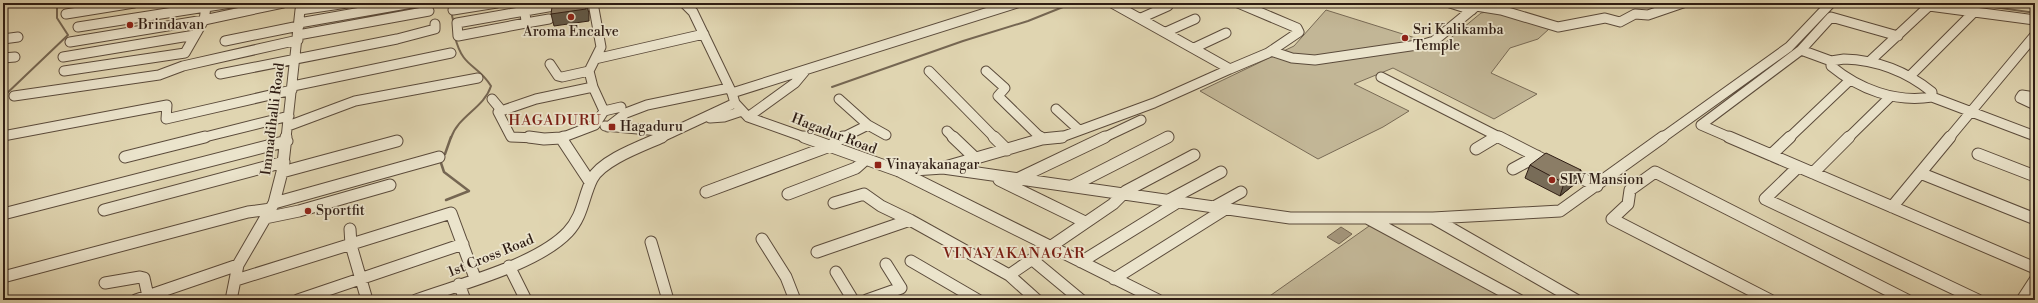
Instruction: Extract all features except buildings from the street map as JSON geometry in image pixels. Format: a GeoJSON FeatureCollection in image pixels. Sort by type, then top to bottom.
{"type":"FeatureCollection","features":[{"type":"Feature","properties":{"kind":"street"},"geometry":{"type":"LineString","coordinates":[[66,14],[134,3]]}},
{"type":"Feature","properties":{"kind":"street"},"geometry":{"type":"LineString","coordinates":[[78,27],[231,3]]}},
{"type":"Feature","properties":{"kind":"street"},"geometry":{"type":"LineString","coordinates":[[70,42],[204,20],[284,3]]}},
{"type":"Feature","properties":{"kind":"street"},"geometry":{"type":"LineString","coordinates":[[302,7],[347,3]]}},
{"type":"Feature","properties":{"kind":"street"},"geometry":{"type":"LineString","coordinates":[[14,96],[158,75],[299,31],[412,3]]}},
{"type":"Feature","properties":{"kind":"street"},"geometry":{"type":"LineString","coordinates":[[453,10],[497,3]]}},
{"type":"Feature","properties":{"kind":"street"},"geometry":{"type":"LineString","coordinates":[[549,19],[458,36],[457,23],[551,5],[571,3]]}},
{"type":"Feature","properties":{"kind":"street"},"geometry":{"type":"LineString","coordinates":[[592,3],[601,47],[589,72],[593,87],[604,111]]}},
{"type":"Feature","properties":{"kind":"street"},"geometry":{"type":"LineString","coordinates":[[684,3],[693,12],[742,110],[795,83],[805,71]]}},
{"type":"Feature","properties":{"kind":"street"},"geometry":{"type":"LineString","coordinates":[[608,127],[626,113],[648,105],[731,90],[805,71],[1017,3]]}},
{"type":"Feature","properties":{"kind":"street"},"geometry":{"type":"LineString","coordinates":[[1112,3],[1230,69]]}},
{"type":"Feature","properties":{"kind":"street"},"geometry":{"type":"LineString","coordinates":[[899,171],[943,168],[1042,139],[1059,138],[1154,103],[1271,51],[1299,32],[1297,28],[1238,3]]}},
{"type":"Feature","properties":{"kind":"street"},"geometry":{"type":"LineString","coordinates":[[1450,3],[1501,10],[1558,27],[1568,26],[1582,21],[1605,18],[1620,22],[1635,14],[1648,15],[1683,3]]}},
{"type":"Feature","properties":{"kind":"street"},"geometry":{"type":"LineString","coordinates":[[943,168],[994,177],[1072,186],[1290,218],[1434,218],[1560,211],[1597,186],[1789,47],[1831,3]]}},
{"type":"Feature","properties":{"kind":"street"},"geometry":{"type":"LineString","coordinates":[[1947,3],[2035,15]]}},
{"type":"Feature","properties":{"kind":"street"},"geometry":{"type":"LineString","coordinates":[[1141,18],[1168,6]]}},
{"type":"Feature","properties":{"kind":"street"},"geometry":{"type":"LineString","coordinates":[[1870,61],[1930,6],[2035,20]]}},
{"type":"Feature","properties":{"kind":"street"},"geometry":{"type":"LineString","coordinates":[[64,71],[185,53],[204,20],[206,7]]}},
{"type":"Feature","properties":{"kind":"street","name":"Immadihalli Road"},"geometry":{"type":"LineString","coordinates":[[231,300],[238,265],[270,210],[283,167],[302,7]]}},
{"type":"Feature","properties":{"kind":"street"},"geometry":{"type":"LineString","coordinates":[[1271,51],[1292,58],[1315,60],[1424,44],[1434,41],[1476,7]]}},
{"type":"Feature","properties":{"kind":"street"},"geometry":{"type":"LineString","coordinates":[[225,41],[429,11]]}},
{"type":"Feature","properties":{"kind":"street"},"geometry":{"type":"LineString","coordinates":[[525,11],[526,23]]}},
{"type":"Feature","properties":{"kind":"street"},"geometry":{"type":"LineString","coordinates":[[1910,76],[1974,12]]}},
{"type":"Feature","properties":{"kind":"street"},"geometry":{"type":"LineString","coordinates":[[1898,36],[1831,17],[1801,50],[1701,125],[2035,268]]}},
{"type":"Feature","properties":{"kind":"street"},"geometry":{"type":"LineString","coordinates":[[1166,32],[1195,20]]}},
{"type":"Feature","properties":{"kind":"street"},"geometry":{"type":"LineString","coordinates":[[220,74],[397,39],[435,29],[435,24]]}},
{"type":"Feature","properties":{"kind":"street"},"geometry":{"type":"LineString","coordinates":[[1194,48],[1226,33]]}},
{"type":"Feature","properties":{"kind":"street"},"geometry":{"type":"LineString","coordinates":[[595,59],[704,34]]}},
{"type":"Feature","properties":{"kind":"street"},"geometry":{"type":"LineString","coordinates":[[63,57],[195,35]]}},
{"type":"Feature","properties":{"kind":"street"},"geometry":{"type":"LineString","coordinates":[[1892,207],[2035,35]]}},
{"type":"Feature","properties":{"kind":"street"},"geometry":{"type":"LineString","coordinates":[[3,39],[18,37]]}},
{"type":"Feature","properties":{"kind":"street"},"geometry":{"type":"LineString","coordinates":[[1801,50],[1831,61],[1848,58],[1870,61],[1910,76],[1932,92],[1932,97]]}},
{"type":"Feature","properties":{"kind":"street"},"geometry":{"type":"LineString","coordinates":[[3,136],[167,105],[166,119],[292,88],[451,53]]}},
{"type":"Feature","properties":{"kind":"street"},"geometry":{"type":"LineString","coordinates":[[3,58],[15,57]]}},
{"type":"Feature","properties":{"kind":"street"},"geometry":{"type":"LineString","coordinates":[[1831,61],[1831,66],[1850,80],[1891,96],[1921,100],[1932,97],[2035,136]]}},
{"type":"Feature","properties":{"kind":"street"},"geometry":{"type":"LineString","coordinates":[[550,64],[558,76],[562,77],[589,72]]}},
{"type":"Feature","properties":{"kind":"street"},"geometry":{"type":"LineString","coordinates":[[929,71],[1007,150]]}},
{"type":"Feature","properties":{"kind":"street"},"geometry":{"type":"LineString","coordinates":[[986,72],[1005,88],[998,96],[1042,139]]}},
{"type":"Feature","properties":{"kind":"street"},"geometry":{"type":"LineString","coordinates":[[1381,77],[1597,186]]}},
{"type":"Feature","properties":{"kind":"street"},"geometry":{"type":"LineString","coordinates":[[125,157],[288,121],[355,102],[478,78]]}},
{"type":"Feature","properties":{"kind":"street"},"geometry":{"type":"LineString","coordinates":[[1771,155],[1850,80]]}},
{"type":"Feature","properties":{"kind":"street"},"geometry":{"type":"LineString","coordinates":[[593,87],[536,99],[498,112],[511,137],[529,137],[544,140],[561,138],[595,126],[670,132]]}},
{"type":"Feature","properties":{"kind":"street"},"geometry":{"type":"LineString","coordinates":[[1813,173],[1891,96]]}},
{"type":"Feature","properties":{"kind":"street"},"geometry":{"type":"LineString","coordinates":[[2035,97],[2022,96],[2020,98],[2035,105]]}},
{"type":"Feature","properties":{"kind":"street"},"geometry":{"type":"LineString","coordinates":[[492,99],[502,111]]}},
{"type":"Feature","properties":{"kind":"street"},"geometry":{"type":"LineString","coordinates":[[839,99],[868,124],[886,135]]}},
{"type":"Feature","properties":{"kind":"street"},"geometry":{"type":"LineString","coordinates":[[595,126],[604,111],[621,107]]}},
{"type":"Feature","properties":{"kind":"street"},"geometry":{"type":"LineString","coordinates":[[1056,109],[1079,130]]}},
{"type":"Feature","properties":{"kind":"street","name":"1st Cross Road"},"geometry":{"type":"LineString","coordinates":[[416,300],[509,266],[534,255],[553,244],[567,232],[581,213],[590,182],[598,171],[608,164],[670,132],[704,118],[724,116],[742,110]]}},
{"type":"Feature","properties":{"kind":"street","name":"Hagadur Road"},"geometry":{"type":"LineString","coordinates":[[742,110],[865,160],[899,171],[1158,300]]}},
{"type":"Feature","properties":{"kind":"street"},"geometry":{"type":"LineString","coordinates":[[1017,179],[1142,120]]}},
{"type":"Feature","properties":{"kind":"street"},"geometry":{"type":"LineString","coordinates":[[706,192],[830,146],[843,137],[868,124]]}},
{"type":"Feature","properties":{"kind":"street"},"geometry":{"type":"LineString","coordinates":[[947,132],[975,158]]}},
{"type":"Feature","properties":{"kind":"street"},"geometry":{"type":"LineString","coordinates":[[1476,149],[1498,136]]}},
{"type":"Feature","properties":{"kind":"street"},"geometry":{"type":"LineString","coordinates":[[1072,186],[1168,137]]}},
{"type":"Feature","properties":{"kind":"street"},"geometry":{"type":"LineString","coordinates":[[561,138],[590,182]]}},
{"type":"Feature","properties":{"kind":"street"},"geometry":{"type":"LineString","coordinates":[[3,214],[287,141]]}},
{"type":"Feature","properties":{"kind":"street"},"geometry":{"type":"LineString","coordinates":[[104,210],[397,141]]}},
{"type":"Feature","properties":{"kind":"street"},"geometry":{"type":"LineString","coordinates":[[1978,154],[2035,176]]}},
{"type":"Feature","properties":{"kind":"street"},"geometry":{"type":"LineString","coordinates":[[1009,275],[1034,261],[1085,222],[1122,198],[1126,191],[1194,155]]}},
{"type":"Feature","properties":{"kind":"street"},"geometry":{"type":"LineString","coordinates":[[1513,170],[1537,156]]}},
{"type":"Feature","properties":{"kind":"street"},"geometry":{"type":"LineString","coordinates":[[270,210],[439,157]]}},
{"type":"Feature","properties":{"kind":"street"},"geometry":{"type":"LineString","coordinates":[[788,194],[856,168],[865,160]]}},
{"type":"Feature","properties":{"kind":"street"},"geometry":{"type":"LineString","coordinates":[[1798,167],[1764,199],[1978,300]]}},
{"type":"Feature","properties":{"kind":"street"},"geometry":{"type":"LineString","coordinates":[[1081,262],[1173,201],[1221,172]]}},
{"type":"Feature","properties":{"kind":"street"},"geometry":{"type":"LineString","coordinates":[[1770,300],[1612,219],[1628,204],[1630,190],[1655,172],[1907,300]]}},
{"type":"Feature","properties":{"kind":"street"},"geometry":{"type":"LineString","coordinates":[[1920,173],[2035,219]]}},
{"type":"Feature","properties":{"kind":"street"},"geometry":{"type":"LineString","coordinates":[[994,177],[1085,222]]}},
{"type":"Feature","properties":{"kind":"street"},"geometry":{"type":"LineString","coordinates":[[3,277],[248,212],[270,210],[300,211],[390,185]]}},
{"type":"Feature","properties":{"kind":"street"},"geometry":{"type":"LineString","coordinates":[[1214,207],[1241,192]]}},
{"type":"Feature","properties":{"kind":"street"},"geometry":{"type":"LineString","coordinates":[[834,203],[864,194],[882,206],[1009,275],[1035,299]]}},
{"type":"Feature","properties":{"kind":"street"},"geometry":{"type":"LineString","coordinates":[[1114,279],[1227,208]]}},
{"type":"Feature","properties":{"kind":"street"},"geometry":{"type":"LineString","coordinates":[[236,280],[451,213],[476,278]]}},
{"type":"Feature","properties":{"kind":"street"},"geometry":{"type":"LineString","coordinates":[[1366,217],[1519,300]]}},
{"type":"Feature","properties":{"kind":"street"},"geometry":{"type":"LineString","coordinates":[[1434,218],[1576,300]]}},
{"type":"Feature","properties":{"kind":"street"},"geometry":{"type":"LineString","coordinates":[[817,252],[910,220]]}},
{"type":"Feature","properties":{"kind":"street"},"geometry":{"type":"LineString","coordinates":[[350,229],[351,245],[362,278],[367,300]]}},
{"type":"Feature","properties":{"kind":"street"},"geometry":{"type":"LineString","coordinates":[[762,239],[786,277],[795,300]]}},
{"type":"Feature","properties":{"kind":"street"},"geometry":{"type":"LineString","coordinates":[[651,242],[668,300]]}},
{"type":"Feature","properties":{"kind":"street"},"geometry":{"type":"LineString","coordinates":[[298,300],[463,244]]}},
{"type":"Feature","properties":{"kind":"street"},"geometry":{"type":"LineString","coordinates":[[912,261],[978,300]]}},
{"type":"Feature","properties":{"kind":"street"},"geometry":{"type":"LineString","coordinates":[[1034,261],[1081,300]]}},
{"type":"Feature","properties":{"kind":"street"},"geometry":{"type":"LineString","coordinates":[[867,300],[901,288],[886,264]]}},
{"type":"Feature","properties":{"kind":"street"},"geometry":{"type":"LineString","coordinates":[[136,300],[238,265]]}},
{"type":"Feature","properties":{"kind":"street"},"geometry":{"type":"LineString","coordinates":[[509,266],[526,300]]}},
{"type":"Feature","properties":{"kind":"street"},"geometry":{"type":"LineString","coordinates":[[836,272],[854,300]]}},
{"type":"Feature","properties":{"kind":"street"},"geometry":{"type":"LineString","coordinates":[[105,284],[140,276],[144,278],[148,296]]}},
{"type":"Feature","properties":{"kind":"street"},"geometry":{"type":"LineString","coordinates":[[2022,300],[2035,280]]}},
{"type":"Feature","properties":{"kind":"street"},"geometry":{"type":"LineString","coordinates":[[459,284],[466,300]]}},
{"type":"Feature","properties":{"kind":"shaded area"},"geometry":{"type":"Polygon","coordinates":[[[1326,10],[1441,46],[1481,13],[1497,10],[1544,25],[1549,29],[1538,39],[1510,48],[1491,73],[1537,94],[1494,119],[1393,68],[1354,84],[1409,111],[1383,127],[1318,159],[1200,91],[1294,46],[1326,10]]]}},
{"type":"Feature","properties":{"kind":"shaded area"},"geometry":{"type":"Polygon","coordinates":[[[1372,224],[1510,300],[1264,300],[1372,224]]]}},
{"type":"Feature","properties":{"kind":"shaded area"},"geometry":{"type":"Polygon","coordinates":[[[1341,227],[1352,234],[1339,244],[1327,237],[1341,227]]]}},
{"type":"Feature","properties":{"kind":"waterway"},"geometry":{"type":"LineString","coordinates":[[3,97],[68,35],[57,18],[57,3]]}},
{"type":"Feature","properties":{"kind":"waterway"},"geometry":{"type":"LineString","coordinates":[[449,3],[454,24]]}},
{"type":"Feature","properties":{"kind":"waterway"},"geometry":{"type":"LineString","coordinates":[[832,87],[963,41],[1028,21],[1073,3]]}},
{"type":"Feature","properties":{"kind":"waterway"},"geometry":{"type":"LineString","coordinates":[[1965,3],[2035,13]]}},
{"type":"Feature","properties":{"kind":"waterway"},"geometry":{"type":"LineString","coordinates":[[451,138],[454,130],[483,100],[488,94],[491,86],[481,73],[466,61],[458,47],[455,37]]}},
{"type":"Feature","properties":{"kind":"waterway"},"geometry":{"type":"LineString","coordinates":[[440,155],[445,154],[451,137]]}},
{"type":"Feature","properties":{"kind":"waterway"},"geometry":{"type":"LineString","coordinates":[[440,160],[444,172],[469,191],[446,200]]}},
{"type":"Feature","properties":{"kind":"place","name":"Aroma Encalve"},"geometry":{"type":"Point","coordinates":[571,17]}},
{"type":"Feature","properties":{"kind":"place","name":"Brindavan"},"geometry":{"type":"Point","coordinates":[130,25]}},
{"type":"Feature","properties":{"kind":"place","name":"Sri Kalikamba Temple"},"geometry":{"type":"Point","coordinates":[1405,38]}},
{"type":"Feature","properties":{"kind":"place","name":"Hagaduru"},"geometry":{"type":"Point","coordinates":[612,127]}},
{"type":"Feature","properties":{"kind":"place","name":"Vinayakanagar"},"geometry":{"type":"Point","coordinates":[878,165]}},
{"type":"Feature","properties":{"kind":"place","name":"SLV Mansion"},"geometry":{"type":"Point","coordinates":[1552,180]}},
{"type":"Feature","properties":{"kind":"place","name":"Sportfit"},"geometry":{"type":"Point","coordinates":[308,211]}},
{"type":"Feature","properties":{"kind":"district","name":"HAGADURU"},"geometry":{"type":"Point","coordinates":[555,120]}},
{"type":"Feature","properties":{"kind":"district","name":"VINAYAKANAGAR"},"geometry":{"type":"Point","coordinates":[1014,253]}}]}
